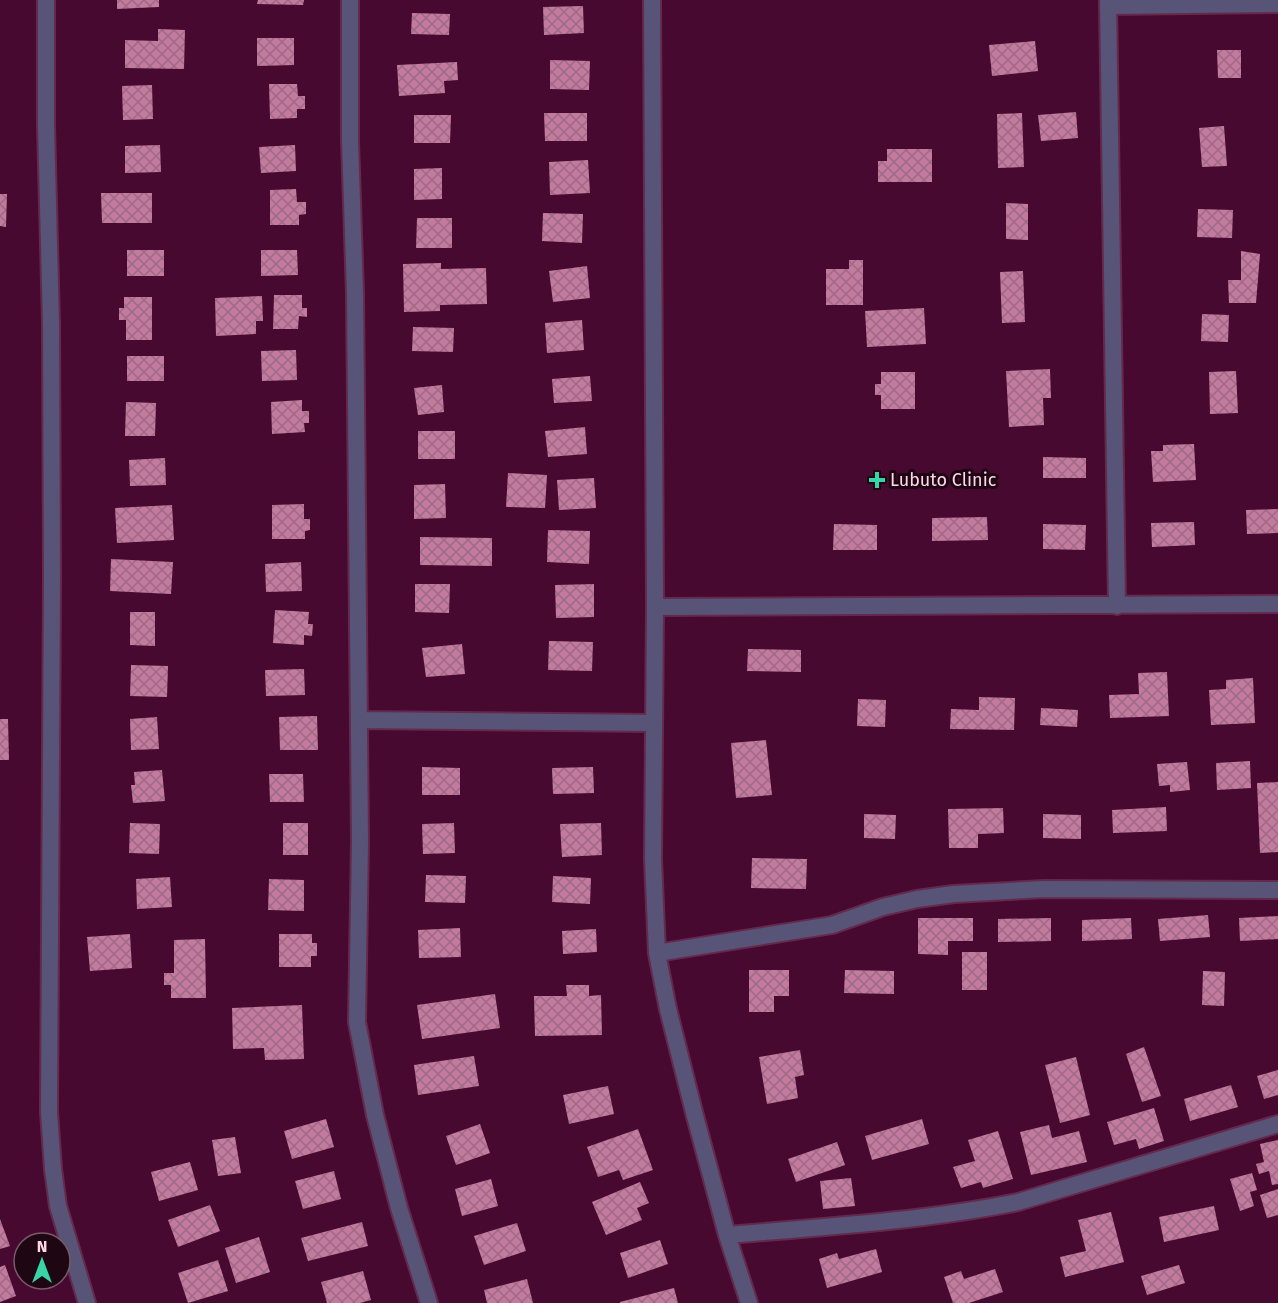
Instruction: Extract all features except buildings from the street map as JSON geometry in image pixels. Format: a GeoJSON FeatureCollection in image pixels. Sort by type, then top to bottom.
{"type":"FeatureCollection","features":[{"type":"Feature","properties":{"kind":"street"},"geometry":{"type":"LineString","coordinates":[[46,0],[52,567],[49,1112],[58,1206],[87,1303]]}},
{"type":"Feature","properties":{"kind":"street"},"geometry":{"type":"LineString","coordinates":[[350,0],[360,841],[357,1022],[380,1136],[399,1208],[429,1303]]}},
{"type":"Feature","properties":{"kind":"street"},"geometry":{"type":"LineString","coordinates":[[652,0],[655,607],[653,859],[657,953],[668,1009],[727,1235],[749,1303]]}},
{"type":"Feature","properties":{"kind":"street"},"geometry":{"type":"LineString","coordinates":[[1117,606],[1108,3],[1278,4]]}},
{"type":"Feature","properties":{"kind":"street"},"geometry":{"type":"LineString","coordinates":[[655,607],[1278,604]]}},
{"type":"Feature","properties":{"kind":"street"},"geometry":{"type":"LineString","coordinates":[[359,720],[654,723]]}},
{"type":"Feature","properties":{"kind":"street"},"geometry":{"type":"LineString","coordinates":[[657,953],[832,925],[883,907],[954,894],[1044,889],[1278,890]]}},
{"type":"Feature","properties":{"kind":"street"},"geometry":{"type":"LineString","coordinates":[[727,1235],[871,1223],[978,1210],[1008,1204],[1278,1124]]}},
{"type":"Feature","properties":{"kind":"place","name":"Lubuto Clinic"},"geometry":{"type":"Point","coordinates":[877,480]}}]}
